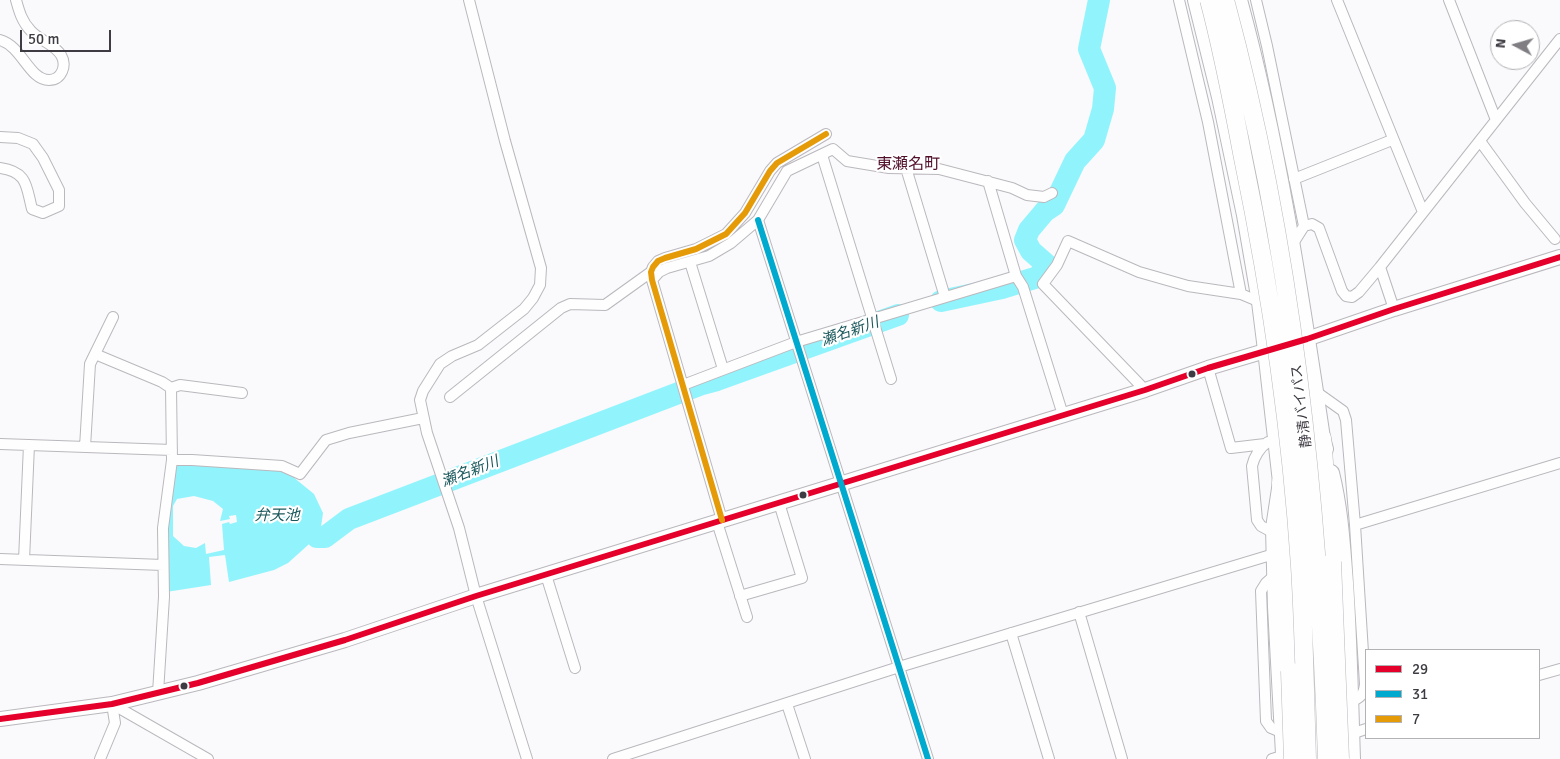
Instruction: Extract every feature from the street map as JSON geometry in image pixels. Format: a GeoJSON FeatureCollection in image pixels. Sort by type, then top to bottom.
{"type":"FeatureCollection","features":[{"type":"Feature","properties":{"kind":"highway"},"geometry":{"type":"LineString","coordinates":[[1196,0],[1224,115],[1245,216],[1260,302],[1266,350],[1270,441],[1281,482],[1290,671],[1284,758]]}},
{"type":"Feature","properties":{"kind":"highway","name":"静清バイパス"},"geometry":{"type":"LineString","coordinates":[[1208,0],[1260,237],[1274,322],[1300,566],[1307,759]]}},
{"type":"Feature","properties":{"kind":"highway","name":"静清バイパス"},"geometry":{"type":"LineString","coordinates":[[1226,0],[1248,91],[1277,234],[1303,405],[1318,571],[1327,759]]}},
{"type":"Feature","properties":{"kind":"highway"},"geometry":{"type":"LineString","coordinates":[[1239,0],[1262,90],[1292,244],[1322,438],[1350,759]]}},
{"type":"Feature","properties":{"kind":"highway"},"geometry":{"type":"LineString","coordinates":[[1322,438],[1334,484],[1341,534],[1350,702],[1359,731],[1350,759]]}},
{"type":"Feature","properties":{"kind":"highway"},"geometry":{"type":"LineString","coordinates":[[1281,482],[1274,533],[1274,554],[1284,758]]}},
{"type":"Feature","properties":{"kind":"main road"},"geometry":{"type":"LineString","coordinates":[[0,719],[112,704],[158,693],[345,640],[476,596],[1145,390],[1208,368],[1307,339],[1394,309],[1557,259]]}},
{"type":"Feature","properties":{"kind":"street"},"geometry":{"type":"LineString","coordinates":[[0,40],[15,48],[34,74],[41,79],[50,81],[59,78],[63,72],[64,63],[61,55],[55,48],[32,32],[23,21],[16,0]]}},
{"type":"Feature","properties":{"kind":"street"},"geometry":{"type":"LineString","coordinates":[[469,0],[505,141],[541,268],[540,285],[524,309],[506,324],[478,345],[452,356],[440,364],[420,400],[459,528],[476,596],[527,759]]}},
{"type":"Feature","properties":{"kind":"street"},"geometry":{"type":"LineString","coordinates":[[1179,0],[1208,122],[1241,294]]}},
{"type":"Feature","properties":{"kind":"street"},"geometry":{"type":"LineString","coordinates":[[1256,0],[1304,226]]}},
{"type":"Feature","properties":{"kind":"street"},"geometry":{"type":"LineString","coordinates":[[1336,0],[1423,212]]}},
{"type":"Feature","properties":{"kind":"street"},"geometry":{"type":"LineString","coordinates":[[1449,0],[1496,120]]}},
{"type":"Feature","properties":{"kind":"street"},"geometry":{"type":"LineString","coordinates":[[1292,244],[1304,226],[1312,224],[1319,228],[1342,291],[1346,296],[1352,297],[1359,292],[1380,268],[1560,39]]}},
{"type":"Feature","properties":{"kind":"street"},"geometry":{"type":"LineString","coordinates":[[747,617],[652,276],[653,267],[658,261],[696,249],[726,234],[746,213],[777,163],[826,134]]}},
{"type":"Feature","properties":{"kind":"street"},"geometry":{"type":"LineString","coordinates":[[0,137],[18,138],[33,144],[43,158],[59,190],[59,206],[43,213],[32,209],[26,185],[20,175],[8,169],[0,168]]}},
{"type":"Feature","properties":{"kind":"street"},"geometry":{"type":"LineString","coordinates":[[1294,179],[1392,140]]}},
{"type":"Feature","properties":{"kind":"street"},"geometry":{"type":"LineString","coordinates":[[1480,140],[1525,203],[1557,237],[1557,259]]}},
{"type":"Feature","properties":{"kind":"street"},"geometry":{"type":"LineString","coordinates":[[450,397],[561,308],[570,304],[605,305],[667,268],[709,256],[731,243],[758,220],[787,171],[833,150],[847,161],[889,168],[938,169],[1012,188],[1027,195],[1044,197],[1052,193]]}},
{"type":"Feature","properties":{"kind":"street"},"geometry":{"type":"LineString","coordinates":[[822,154],[891,379]]}},
{"type":"Feature","properties":{"kind":"street"},"geometry":{"type":"LineString","coordinates":[[906,168],[945,297]]}},
{"type":"Feature","properties":{"kind":"street"},"geometry":{"type":"LineString","coordinates":[[988,181],[1016,276],[1023,287],[1063,415]]}},
{"type":"Feature","properties":{"kind":"street"},"geometry":{"type":"LineString","coordinates":[[758,220],[928,759]]}},
{"type":"Feature","properties":{"kind":"street"},"geometry":{"type":"LineString","coordinates":[[1145,390],[1043,284],[1057,265],[1068,241],[1139,272],[1188,286],[1241,294],[1260,302]]}},
{"type":"Feature","properties":{"kind":"street"},"geometry":{"type":"LineString","coordinates":[[690,262],[723,370]]}},
{"type":"Feature","properties":{"kind":"street"},"geometry":{"type":"LineString","coordinates":[[1380,268],[1394,309]]}},
{"type":"Feature","properties":{"kind":"street"},"geometry":{"type":"LineString","coordinates":[[683,385],[796,342],[1016,276]]}},
{"type":"Feature","properties":{"kind":"street"},"geometry":{"type":"LineString","coordinates":[[85,447],[90,364],[113,317]]}},
{"type":"Feature","properties":{"kind":"street"},"geometry":{"type":"LineString","coordinates":[[95,354],[162,382],[171,388]]}},
{"type":"Feature","properties":{"kind":"street"},"geometry":{"type":"LineString","coordinates":[[1208,368],[1230,448],[1270,441]]}},
{"type":"Feature","properties":{"kind":"street"},"geometry":{"type":"LineString","coordinates":[[171,388],[180,385],[242,393]]}},
{"type":"Feature","properties":{"kind":"street"},"geometry":{"type":"LineString","coordinates":[[158,693],[164,597],[163,528],[172,455],[171,388]]}},
{"type":"Feature","properties":{"kind":"street"},"geometry":{"type":"LineString","coordinates":[[1315,391],[1343,412],[1346,420],[1365,684],[1364,693],[1360,698],[1350,702]]}},
{"type":"Feature","properties":{"kind":"street"},"geometry":{"type":"LineString","coordinates":[[0,444],[85,447],[172,455],[192,460],[282,466],[300,474],[326,440],[349,433],[424,418]]}},
{"type":"Feature","properties":{"kind":"street"},"geometry":{"type":"LineString","coordinates":[[1270,441],[1254,458],[1252,466],[1257,520],[1261,526],[1274,533]]}},
{"type":"Feature","properties":{"kind":"street"},"geometry":{"type":"LineString","coordinates":[[24,560],[29,445]]}},
{"type":"Feature","properties":{"kind":"street"},"geometry":{"type":"LineString","coordinates":[[1355,525],[1560,463]]}},
{"type":"Feature","properties":{"kind":"street"},"geometry":{"type":"LineString","coordinates":[[740,596],[802,578],[779,503]]}},
{"type":"Feature","properties":{"kind":"street"},"geometry":{"type":"LineString","coordinates":[[613,759],[627,757],[899,667],[1274,554]]}},
{"type":"Feature","properties":{"kind":"street"},"geometry":{"type":"LineString","coordinates":[[0,559],[163,565]]}},
{"type":"Feature","properties":{"kind":"street"},"geometry":{"type":"LineString","coordinates":[[546,575],[575,668]]}},
{"type":"Feature","properties":{"kind":"street"},"geometry":{"type":"LineString","coordinates":[[1079,612],[1122,759]]}},
{"type":"Feature","properties":{"kind":"street"},"geometry":{"type":"LineString","coordinates":[[1011,633],[1049,759]]}},
{"type":"Feature","properties":{"kind":"street"},"geometry":{"type":"LineString","coordinates":[[1540,675],[1560,669]]}},
{"type":"Feature","properties":{"kind":"street"},"geometry":{"type":"LineString","coordinates":[[100,759],[114,722],[112,704]]}},
{"type":"Feature","properties":{"kind":"street"},"geometry":{"type":"LineString","coordinates":[[112,704],[208,759]]}},
{"type":"Feature","properties":{"kind":"street"},"geometry":{"type":"LineString","coordinates":[[787,704],[804,759]]}},
{"type":"Feature","properties":{"kind":"street"},"geometry":{"type":"LineString","coordinates":[[1284,758],[1359,731]]}},
{"type":"Feature","properties":{"kind":"water","name":"弁天池"},"geometry":{"type":"Polygon","coordinates":[[[191,461],[287,472],[314,494],[323,513],[317,537],[288,563],[274,570],[229,582],[225,555],[209,557],[211,585],[166,592],[165,529],[174,464],[184,465],[191,461]],[[194,496],[177,499],[173,506],[173,536],[184,546],[196,548],[205,543],[206,554],[224,550],[222,524],[237,522],[236,515],[229,516],[230,519],[220,521],[223,509],[213,501],[194,496]]]}},
{"type":"Feature","properties":{"kind":"waterway","name":"瀬名新川"},"geometry":{"type":"LineString","coordinates":[[941,301],[1002,288],[1038,277],[1047,265],[1031,251],[1025,240],[1029,230],[1045,211],[1054,205],[1075,161],[1094,140],[1103,109],[1105,88],[1089,49],[1099,0]]}},
{"type":"Feature","properties":{"kind":"waterway","name":"瀬名新川"},"geometry":{"type":"LineString","coordinates":[[317,537],[325,537],[349,519],[702,384],[898,315]]}},
{"type":"Feature","properties":{"kind":"transit line","name":"7"},"geometry":{"type":"LineString","coordinates":[[722,520],[651,272],[658,261],[696,249],[726,234],[745,213],[770,171],[777,163],[826,134]]}},
{"type":"Feature","properties":{"kind":"transit line","name":"31"},"geometry":{"type":"LineString","coordinates":[[758,220],[928,759]]}},
{"type":"Feature","properties":{"kind":"transit line","name":"29"},"geometry":{"type":"LineString","coordinates":[[0,719],[112,704],[198,683],[345,640],[476,596],[1145,390],[1208,368],[1307,339],[1394,309],[1560,257]]}},
{"type":"Feature","properties":{"kind":"district","name":"東瀬名町"},"geometry":{"type":"Point","coordinates":[908,165]}}]}
